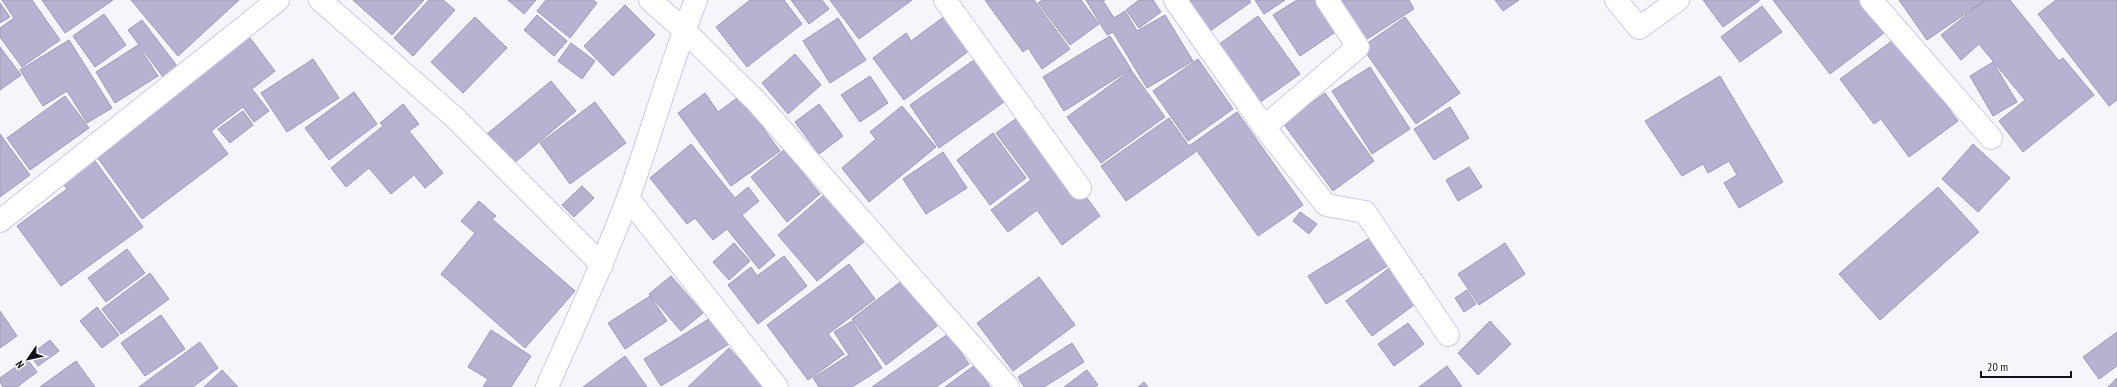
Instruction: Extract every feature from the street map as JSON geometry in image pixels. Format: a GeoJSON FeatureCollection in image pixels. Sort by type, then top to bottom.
{"type":"FeatureCollection","features":[{"type":"Feature","properties":{"kind":"street"},"geometry":{"type":"LineString","coordinates":[[0,221],[278,0]]}},
{"type":"Feature","properties":{"kind":"street"},"geometry":{"type":"LineString","coordinates":[[320,0],[454,117],[602,265]]}},
{"type":"Feature","properties":{"kind":"street"},"geometry":{"type":"LineString","coordinates":[[650,0],[684,30],[758,103],[1008,387]]}},
{"type":"Feature","properties":{"kind":"street"},"geometry":{"type":"LineString","coordinates":[[547,387],[602,265],[628,198],[684,30],[696,0]]}},
{"type":"Feature","properties":{"kind":"street"},"geometry":{"type":"LineString","coordinates":[[945,0],[1080,188]]}},
{"type":"Feature","properties":{"kind":"street"},"geometry":{"type":"LineString","coordinates":[[1175,0],[1264,127],[1326,205],[1365,212],[1448,335]]}},
{"type":"Feature","properties":{"kind":"street"},"geometry":{"type":"LineString","coordinates":[[1264,127],[1358,47],[1327,0]]}},
{"type":"Feature","properties":{"kind":"street"},"geometry":{"type":"LineString","coordinates":[[1616,0],[1639,28],[1678,0]]}},
{"type":"Feature","properties":{"kind":"street"},"geometry":{"type":"LineString","coordinates":[[1871,0],[1991,138]]}},
{"type":"Feature","properties":{"kind":"street"},"geometry":{"type":"LineString","coordinates":[[628,198],[777,387]]}},
{"type":"Feature","properties":{"kind":"building"},"geometry":{"type":"Polygon","coordinates":[[[2,0],[32,0],[60,40],[22,67],[0,37],[0,28],[14,18],[2,0]]]}},
{"type":"Feature","properties":{"kind":"building"},"geometry":{"type":"Polygon","coordinates":[[[42,0],[113,0],[65,33],[42,0]]]}},
{"type":"Feature","properties":{"kind":"building"},"geometry":{"type":"Polygon","coordinates":[[[131,0],[239,0],[178,56],[131,0]]]}},
{"type":"Feature","properties":{"kind":"building"},"geometry":{"type":"Polygon","coordinates":[[[353,0],[424,0],[392,35],[353,0]]]}},
{"type":"Feature","properties":{"kind":"building"},"geometry":{"type":"Polygon","coordinates":[[[429,0],[443,0],[455,10],[413,56],[394,38],[429,0]]]}},
{"type":"Feature","properties":{"kind":"building"},"geometry":{"type":"Polygon","coordinates":[[[508,0],[536,0],[524,14],[508,0]]]}},
{"type":"Feature","properties":{"kind":"building"},"geometry":{"type":"Polygon","coordinates":[[[546,0],[593,0],[597,3],[570,38],[537,11],[546,0]]]}},
{"type":"Feature","properties":{"kind":"building"},"geometry":{"type":"Polygon","coordinates":[[[750,0],[784,0],[802,24],[747,67],[716,27],[750,0]]]}},
{"type":"Feature","properties":{"kind":"building"},"geometry":{"type":"Polygon","coordinates":[[[791,0],[822,0],[829,9],[809,24],[791,0]]]}},
{"type":"Feature","properties":{"kind":"building"},"geometry":{"type":"Polygon","coordinates":[[[830,0],[912,0],[859,39],[830,0]]]}},
{"type":"Feature","properties":{"kind":"building"},"geometry":{"type":"Polygon","coordinates":[[[985,0],[1034,0],[1070,49],[1042,69],[1028,48],[1023,52],[985,0]]]}},
{"type":"Feature","properties":{"kind":"building"},"geometry":{"type":"Polygon","coordinates":[[[1042,0],[1081,0],[1099,24],[1070,45],[1038,3],[1042,0]]]}},
{"type":"Feature","properties":{"kind":"building"},"geometry":{"type":"Polygon","coordinates":[[[1086,0],[1105,0],[1103,1],[1114,18],[1125,11],[1137,31],[1165,15],[1193,61],[1147,88],[1113,32],[1107,35],[1086,0]]]}},
{"type":"Feature","properties":{"kind":"building"},"geometry":{"type":"Polygon","coordinates":[[[1139,0],[1153,0],[1161,12],[1139,28],[1126,10],[1139,0]]]}},
{"type":"Feature","properties":{"kind":"building"},"geometry":{"type":"Polygon","coordinates":[[[1249,0],[1251,2],[1210,31],[1189,1],[1249,0]]]}},
{"type":"Feature","properties":{"kind":"building"},"geometry":{"type":"Polygon","coordinates":[[[1255,0],[1285,0],[1264,14],[1255,0]]]}},
{"type":"Feature","properties":{"kind":"building"},"geometry":{"type":"Polygon","coordinates":[[[1297,0],[1316,0],[1337,31],[1300,56],[1273,15],[1297,0]]]}},
{"type":"Feature","properties":{"kind":"building"},"geometry":{"type":"Polygon","coordinates":[[[1338,0],[1409,0],[1414,9],[1364,41],[1338,0]]]}},
{"type":"Feature","properties":{"kind":"building"},"geometry":{"type":"Polygon","coordinates":[[[1495,0],[1519,0],[1503,11],[1495,0]]]}},
{"type":"Feature","properties":{"kind":"building"},"geometry":{"type":"Polygon","coordinates":[[[1703,0],[1759,0],[1759,1],[1723,27],[1703,0]]]}},
{"type":"Feature","properties":{"kind":"building"},"geometry":{"type":"Polygon","coordinates":[[[1773,0],[1859,0],[1884,33],[1830,74],[1773,0]]]}},
{"type":"Feature","properties":{"kind":"building"},"geometry":{"type":"Polygon","coordinates":[[[1899,0],[1983,0],[1984,1],[1927,40],[1899,0]]]}},
{"type":"Feature","properties":{"kind":"building"},"geometry":{"type":"Polygon","coordinates":[[[1985,0],[2010,0],[2059,61],[2063,58],[2094,95],[2023,152],[1999,121],[2025,100],[1979,44],[1961,60],[1941,35],[1985,0]]]}},
{"type":"Feature","properties":{"kind":"building"},"geometry":{"type":"Polygon","coordinates":[[[2056,0],[2117,0],[2117,100],[2109,106],[2038,14],[2056,0]]]}},
{"type":"Feature","properties":{"kind":"building"},"geometry":{"type":"Polygon","coordinates":[[[0,3],[10,17],[0,23],[0,3]]]}},
{"type":"Feature","properties":{"kind":"building"},"geometry":{"type":"Polygon","coordinates":[[[625,5],[655,35],[613,76],[584,46],[625,5]]]}},
{"type":"Feature","properties":{"kind":"building"},"geometry":{"type":"Polygon","coordinates":[[[1762,6],[1782,32],[1740,62],[1721,37],[1762,6]]]}},
{"type":"Feature","properties":{"kind":"building"},"geometry":{"type":"Polygon","coordinates":[[[104,14],[126,45],[95,67],[73,36],[104,14]]]}},
{"type":"Feature","properties":{"kind":"building"},"geometry":{"type":"Polygon","coordinates":[[[537,15],[567,41],[554,56],[524,30],[537,15]]]}},
{"type":"Feature","properties":{"kind":"building"},"geometry":{"type":"Polygon","coordinates":[[[945,16],[970,50],[904,100],[873,58],[906,33],[911,41],[945,16]]]}},
{"type":"Feature","properties":{"kind":"building"},"geometry":{"type":"Polygon","coordinates":[[[1258,16],[1300,74],[1259,103],[1218,45],[1258,16]]]}},
{"type":"Feature","properties":{"kind":"building"},"geometry":{"type":"Polygon","coordinates":[[[475,17],[507,48],[463,93],[431,62],[475,17]]]}},
{"type":"Feature","properties":{"kind":"building"},"geometry":{"type":"Polygon","coordinates":[[[1405,17],[1460,93],[1416,124],[1362,47],[1405,17]]]}},
{"type":"Feature","properties":{"kind":"building"},"geometry":{"type":"Polygon","coordinates":[[[838,18],[866,60],[830,83],[803,41],[838,18]]]}},
{"type":"Feature","properties":{"kind":"building"},"geometry":{"type":"Polygon","coordinates":[[[142,20],[177,66],[163,77],[128,30],[142,20]]]}},
{"type":"Feature","properties":{"kind":"building"},"geometry":{"type":"Polygon","coordinates":[[[247,34],[275,71],[252,89],[269,111],[254,122],[243,107],[211,131],[228,154],[142,219],[97,157],[136,128],[131,121],[247,34]]]}},
{"type":"Feature","properties":{"kind":"building"},"geometry":{"type":"Polygon","coordinates":[[[1110,36],[1131,69],[1064,111],[1043,77],[1110,36]]]}},
{"type":"Feature","properties":{"kind":"building"},"geometry":{"type":"Polygon","coordinates":[[[1896,38],[1958,121],[1909,157],[1881,119],[1874,124],[1840,79],[1896,38]]]}},
{"type":"Feature","properties":{"kind":"building"},"geometry":{"type":"Polygon","coordinates":[[[69,40],[112,108],[87,123],[67,91],[43,106],[20,70],[69,40]]]}},
{"type":"Feature","properties":{"kind":"building"},"geometry":{"type":"Polygon","coordinates":[[[571,43],[595,61],[582,79],[558,61],[571,43]]]}},
{"type":"Feature","properties":{"kind":"building"},"geometry":{"type":"Polygon","coordinates":[[[138,45],[158,76],[115,103],[96,72],[138,45]]]}},
{"type":"Feature","properties":{"kind":"building"},"geometry":{"type":"Polygon","coordinates":[[[0,47],[21,75],[0,90],[0,47]]]}},
{"type":"Feature","properties":{"kind":"building"},"geometry":{"type":"Polygon","coordinates":[[[795,54],[821,85],[788,114],[762,83],[795,54]]]}},
{"type":"Feature","properties":{"kind":"building"},"geometry":{"type":"Polygon","coordinates":[[[313,59],[339,98],[287,132],[261,93],[313,59]]]}},
{"type":"Feature","properties":{"kind":"building"},"geometry":{"type":"Polygon","coordinates":[[[1198,59],[1233,109],[1188,141],[1153,91],[1198,59]]]}},
{"type":"Feature","properties":{"kind":"building"},"geometry":{"type":"Polygon","coordinates":[[[974,60],[1004,102],[939,148],[910,105],[974,60]]]}},
{"type":"Feature","properties":{"kind":"building"},"geometry":{"type":"Polygon","coordinates":[[[1993,62],[2017,102],[1993,116],[1970,76],[1993,62]]]}},
{"type":"Feature","properties":{"kind":"building"},"geometry":{"type":"Polygon","coordinates":[[[1370,67],[1410,129],[1372,154],[1332,91],[1370,67]]]}},
{"type":"Feature","properties":{"kind":"building"},"geometry":{"type":"Polygon","coordinates":[[[1131,70],[1165,117],[1101,163],[1067,117],[1131,70]]]}},
{"type":"Feature","properties":{"kind":"building"},"geometry":{"type":"Polygon","coordinates":[[[870,76],[888,103],[860,122],[841,95],[870,76]]]}},
{"type":"Feature","properties":{"kind":"building"},"geometry":{"type":"Polygon","coordinates":[[[1720,76],[1783,182],[1739,208],[1724,183],[1737,175],[1729,161],[1708,173],[1703,164],[1682,176],[1645,121],[1720,76]]]}},
{"type":"Feature","properties":{"kind":"building"},"geometry":{"type":"Polygon","coordinates":[[[551,81],[576,111],[513,164],[487,134],[551,81]]]}},
{"type":"Feature","properties":{"kind":"building"},"geometry":{"type":"Polygon","coordinates":[[[354,92],[377,124],[329,160],[305,128],[354,92]]]}},
{"type":"Feature","properties":{"kind":"building"},"geometry":{"type":"Polygon","coordinates":[[[705,93],[718,112],[740,96],[780,151],[731,186],[678,113],[705,93]]]}},
{"type":"Feature","properties":{"kind":"building"},"geometry":{"type":"Polygon","coordinates":[[[1325,93],[1374,161],[1333,191],[1283,123],[1325,93]]]}},
{"type":"Feature","properties":{"kind":"building"},"geometry":{"type":"Polygon","coordinates":[[[65,96],[89,128],[30,170],[7,138],[65,96]]]}},
{"type":"Feature","properties":{"kind":"building"},"geometry":{"type":"Polygon","coordinates":[[[595,102],[626,143],[570,184],[540,143],[595,102]]]}},
{"type":"Feature","properties":{"kind":"building"},"geometry":{"type":"Polygon","coordinates":[[[403,104],[419,124],[409,131],[443,173],[425,188],[414,175],[391,194],[369,168],[346,187],[331,168],[383,126],[380,123],[403,104]]]}},
{"type":"Feature","properties":{"kind":"building"},"geometry":{"type":"Polygon","coordinates":[[[819,104],[843,136],[819,154],[795,122],[819,104]]]}},
{"type":"Feature","properties":{"kind":"building"},"geometry":{"type":"Polygon","coordinates":[[[902,106],[936,147],[869,202],[842,168],[876,139],[870,132],[902,106]]]}},
{"type":"Feature","properties":{"kind":"building"},"geometry":{"type":"Polygon","coordinates":[[[1450,107],[1469,138],[1434,160],[1414,129],[1450,107]]]}},
{"type":"Feature","properties":{"kind":"building"},"geometry":{"type":"Polygon","coordinates":[[[243,111],[253,125],[230,143],[218,129],[243,111]]]}},
{"type":"Feature","properties":{"kind":"building"},"geometry":{"type":"Polygon","coordinates":[[[1237,112],[1303,205],[1258,236],[1197,151],[1126,201],[1101,166],[1169,118],[1189,146],[1237,112]]]}},
{"type":"Feature","properties":{"kind":"building"},"geometry":{"type":"Polygon","coordinates":[[[1021,115],[1062,164],[1100,216],[1062,245],[1037,210],[1008,232],[991,210],[1031,180],[996,133],[1021,115]]]}},
{"type":"Feature","properties":{"kind":"building"},"geometry":{"type":"Polygon","coordinates":[[[993,133],[1026,178],[990,205],[957,160],[993,133]]]}},
{"type":"Feature","properties":{"kind":"building"},"geometry":{"type":"Polygon","coordinates":[[[0,134],[30,175],[0,197],[0,134]]]}},
{"type":"Feature","properties":{"kind":"building"},"geometry":{"type":"Polygon","coordinates":[[[691,144],[735,198],[748,187],[759,201],[742,215],[775,255],[759,269],[727,229],[713,240],[695,218],[687,224],[650,178],[691,144]]]}},
{"type":"Feature","properties":{"kind":"building"},"geometry":{"type":"Polygon","coordinates":[[[1973,144],[2010,178],[1978,212],[1942,179],[1973,144]]]}},
{"type":"Feature","properties":{"kind":"building"},"geometry":{"type":"Polygon","coordinates":[[[784,150],[820,194],[787,222],[751,177],[784,150]]]}},
{"type":"Feature","properties":{"kind":"building"},"geometry":{"type":"Polygon","coordinates":[[[943,152],[967,188],[926,214],[903,179],[943,152]]]}},
{"type":"Feature","properties":{"kind":"building"},"geometry":{"type":"Polygon","coordinates":[[[93,158],[143,227],[61,286],[17,226],[67,189],[61,181],[93,158]]]}},
{"type":"Feature","properties":{"kind":"building"},"geometry":{"type":"Polygon","coordinates":[[[1469,167],[1482,187],[1458,201],[1446,180],[1469,167]]]}},
{"type":"Feature","properties":{"kind":"building"},"geometry":{"type":"Polygon","coordinates":[[[582,186],[594,198],[574,217],[562,205],[582,186]]]}},
{"type":"Feature","properties":{"kind":"building"},"geometry":{"type":"Polygon","coordinates":[[[1938,187],[1979,232],[1880,320],[1839,274],[1938,187]]]}},
{"type":"Feature","properties":{"kind":"building"},"geometry":{"type":"Polygon","coordinates":[[[825,194],[865,241],[817,281],[778,235],[825,194]]]}},
{"type":"Feature","properties":{"kind":"building"},"geometry":{"type":"Polygon","coordinates":[[[479,201],[496,216],[492,219],[575,291],[525,348],[441,274],[475,233],[461,221],[479,201]]]}},
{"type":"Feature","properties":{"kind":"building"},"geometry":{"type":"Polygon","coordinates":[[[1300,212],[1317,224],[1309,234],[1293,221],[1300,212]]]}},
{"type":"Feature","properties":{"kind":"building"},"geometry":{"type":"Polygon","coordinates":[[[1376,234],[1394,262],[1326,304],[1308,276],[1376,234]]]}},
{"type":"Feature","properties":{"kind":"building"},"geometry":{"type":"Polygon","coordinates":[[[734,243],[750,261],[729,280],[713,262],[734,243]]]}},
{"type":"Feature","properties":{"kind":"building"},"geometry":{"type":"Polygon","coordinates":[[[1505,243],[1525,274],[1479,305],[1458,274],[1505,243]]]}},
{"type":"Feature","properties":{"kind":"building"},"geometry":{"type":"Polygon","coordinates":[[[127,249],[145,273],[106,302],[88,278],[127,249]]]}},
{"type":"Feature","properties":{"kind":"building"},"geometry":{"type":"Polygon","coordinates":[[[784,256],[807,286],[758,324],[728,285],[751,267],[757,276],[784,256]]]}},
{"type":"Feature","properties":{"kind":"building"},"geometry":{"type":"Polygon","coordinates":[[[849,264],[875,299],[828,334],[844,354],[808,380],[767,325],[849,264]]]}},
{"type":"Feature","properties":{"kind":"building"},"geometry":{"type":"Polygon","coordinates":[[[1392,266],[1418,302],[1372,336],[1346,301],[1392,266]]]}},
{"type":"Feature","properties":{"kind":"building"},"geometry":{"type":"Polygon","coordinates":[[[150,273],[169,299],[121,334],[102,309],[150,273]]]}},
{"type":"Feature","properties":{"kind":"building"},"geometry":{"type":"Polygon","coordinates":[[[671,276],[703,313],[681,331],[649,294],[671,276]]]}},
{"type":"Feature","properties":{"kind":"building"},"geometry":{"type":"Polygon","coordinates":[[[1039,277],[1075,325],[1013,371],[977,323],[1039,277]]]}},
{"type":"Feature","properties":{"kind":"building"},"geometry":{"type":"Polygon","coordinates":[[[903,280],[937,326],[886,365],[852,319],[903,280]]]}},
{"type":"Feature","properties":{"kind":"building"},"geometry":{"type":"Polygon","coordinates":[[[1467,290],[1476,304],[1464,312],[1455,298],[1467,290]]]}},
{"type":"Feature","properties":{"kind":"building"},"geometry":{"type":"Polygon","coordinates":[[[650,296],[667,321],[625,349],[608,323],[650,296]]]}},
{"type":"Feature","properties":{"kind":"building"},"geometry":{"type":"Polygon","coordinates":[[[97,307],[119,335],[102,348],[80,321],[97,307]]]}},
{"type":"Feature","properties":{"kind":"building"},"geometry":{"type":"Polygon","coordinates":[[[0,311],[17,336],[0,348],[0,311]]]}},
{"type":"Feature","properties":{"kind":"building"},"geometry":{"type":"Polygon","coordinates":[[[161,315],[185,349],[145,376],[121,343],[161,315]]]}},
{"type":"Feature","properties":{"kind":"building"},"geometry":{"type":"Polygon","coordinates":[[[712,317],[729,344],[661,386],[644,359],[712,317]]]}},
{"type":"Feature","properties":{"kind":"building"},"geometry":{"type":"Polygon","coordinates":[[[852,321],[882,368],[852,387],[819,387],[813,378],[849,355],[834,332],[852,321]]]}},
{"type":"Feature","properties":{"kind":"building"},"geometry":{"type":"Polygon","coordinates":[[[1490,321],[1511,344],[1478,375],[1458,353],[1490,321]]]}},
{"type":"Feature","properties":{"kind":"building"},"geometry":{"type":"Polygon","coordinates":[[[1408,323],[1424,344],[1394,366],[1378,344],[1408,323]]]}},
{"type":"Feature","properties":{"kind":"building"},"geometry":{"type":"Polygon","coordinates":[[[491,330],[531,356],[511,387],[483,387],[488,379],[468,367],[491,330]]]}},
{"type":"Feature","properties":{"kind":"building"},"geometry":{"type":"Polygon","coordinates":[[[2117,332],[2117,366],[2099,379],[2083,357],[2117,332]]]}},
{"type":"Feature","properties":{"kind":"building"},"geometry":{"type":"Polygon","coordinates":[[[948,334],[969,364],[936,387],[872,387],[948,334]]]}},
{"type":"Feature","properties":{"kind":"building"},"geometry":{"type":"Polygon","coordinates":[[[50,340],[59,351],[38,366],[30,355],[50,340]]]}},
{"type":"Feature","properties":{"kind":"building"},"geometry":{"type":"Polygon","coordinates":[[[200,342],[218,368],[193,387],[139,387],[200,342]]]}},
{"type":"Feature","properties":{"kind":"building"},"geometry":{"type":"Polygon","coordinates":[[[1072,343],[1084,362],[1044,387],[1024,387],[1018,377],[1072,343]]]}},
{"type":"Feature","properties":{"kind":"building"},"geometry":{"type":"Polygon","coordinates":[[[729,348],[764,387],[688,387],[729,348]]]}},
{"type":"Feature","properties":{"kind":"building"},"geometry":{"type":"Polygon","coordinates":[[[625,356],[647,387],[583,387],[625,356]]]}},
{"type":"Feature","properties":{"kind":"building"},"geometry":{"type":"Polygon","coordinates":[[[27,359],[37,372],[17,387],[3,387],[0,382],[0,378],[27,359]]]}},
{"type":"Feature","properties":{"kind":"building"},"geometry":{"type":"Polygon","coordinates":[[[76,361],[95,387],[40,387],[76,361]]]}},
{"type":"Feature","properties":{"kind":"building"},"geometry":{"type":"Polygon","coordinates":[[[975,365],[990,387],[945,387],[975,365]]]}},
{"type":"Feature","properties":{"kind":"building"},"geometry":{"type":"Polygon","coordinates":[[[1447,366],[1462,387],[1419,387],[1447,366]]]}},
{"type":"Feature","properties":{"kind":"building"},"geometry":{"type":"Polygon","coordinates":[[[222,370],[238,387],[204,387],[222,370]]]}},
{"type":"Feature","properties":{"kind":"building"},"geometry":{"type":"Polygon","coordinates":[[[1087,370],[1098,385],[1095,387],[1064,387],[1087,370]]]}},
{"type":"Feature","properties":{"kind":"building"},"geometry":{"type":"Polygon","coordinates":[[[2117,378],[2117,387],[2108,387],[2117,378]]]}},
{"type":"Feature","properties":{"kind":"building"},"geometry":{"type":"Polygon","coordinates":[[[1144,382],[1148,387],[1138,387],[1144,382]]]}}]}
